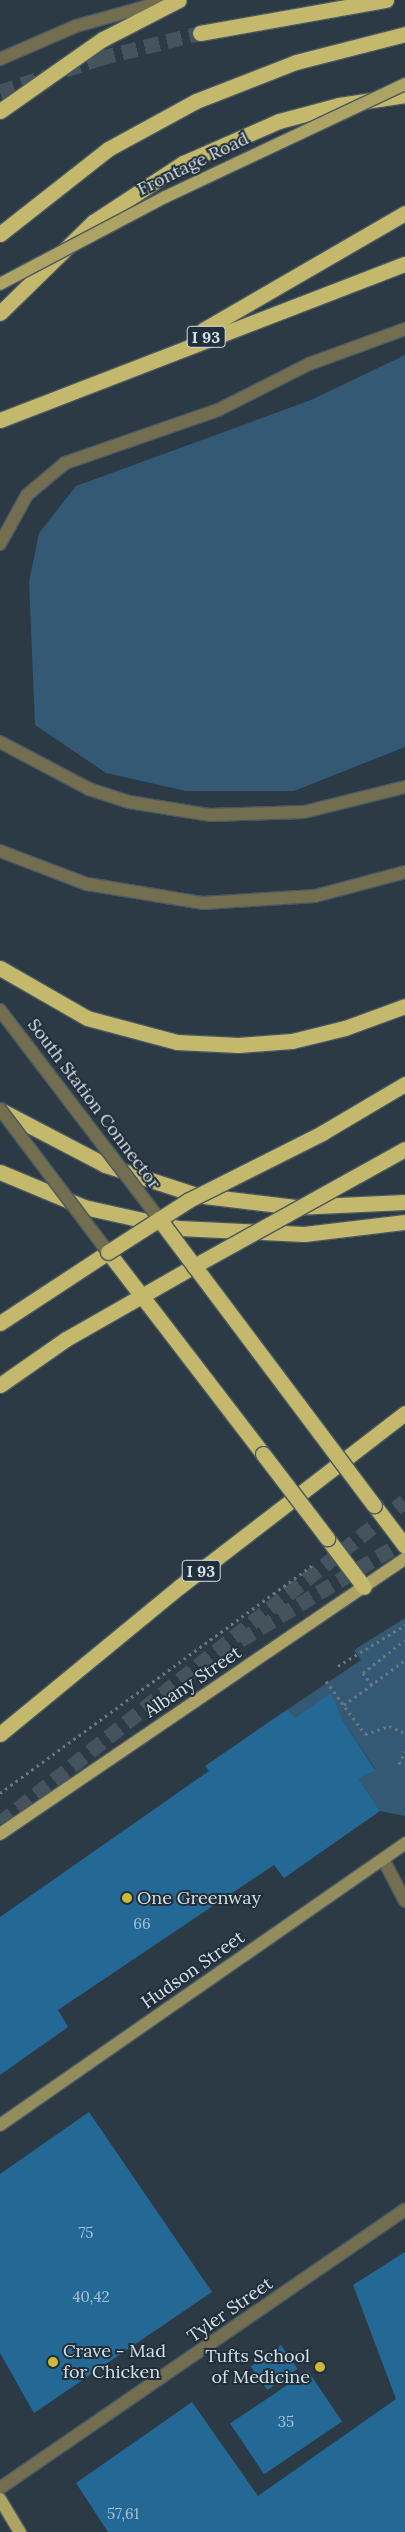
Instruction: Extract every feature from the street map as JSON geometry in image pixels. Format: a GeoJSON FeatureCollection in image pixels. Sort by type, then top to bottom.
{"type":"FeatureCollection","features":[{"type":"Feature","properties":{"kind":"highway"},"geometry":{"type":"LineString","coordinates":[[0,111],[104,39],[179,0]]}},
{"type":"Feature","properties":{"kind":"highway"},"geometry":{"type":"LineString","coordinates":[[200,33],[386,0]]}},
{"type":"Feature","properties":{"kind":"highway"},"geometry":{"type":"LineString","coordinates":[[0,234],[93,159],[196,101],[296,62],[405,34]]}},
{"type":"Feature","properties":{"kind":"highway"},"geometry":{"type":"LineString","coordinates":[[0,313],[93,222],[191,158],[279,121],[339,105],[405,95]]}},
{"type":"Feature","properties":{"kind":"highway"},"geometry":{"type":"LineString","coordinates":[[166,352],[405,213]]}},
{"type":"Feature","properties":{"kind":"highway","name":"I 93"},"geometry":{"type":"LineString","coordinates":[[5,417],[166,352],[405,264]]}},
{"type":"Feature","properties":{"kind":"highway"},"geometry":{"type":"LineString","coordinates":[[0,968],[87,1018],[177,1042],[238,1045],[292,1041],[345,1028],[405,1006]]}},
{"type":"Feature","properties":{"kind":"highway"},"geometry":{"type":"LineString","coordinates":[[0,1323],[159,1219],[405,1084]]}},
{"type":"Feature","properties":{"kind":"highway"},"geometry":{"type":"LineString","coordinates":[[0,1110],[105,1165],[196,1195],[295,1207],[405,1202]]}},
{"type":"Feature","properties":{"kind":"highway"},"geometry":{"type":"LineString","coordinates":[[0,1386],[66,1339],[405,1149]]}},
{"type":"Feature","properties":{"kind":"highway"},"geometry":{"type":"LineString","coordinates":[[0,1172],[84,1207],[179,1228],[304,1234],[405,1222]]}},
{"type":"Feature","properties":{"kind":"highway"},"geometry":{"type":"LineString","coordinates":[[159,1219],[405,1546]]}},
{"type":"Feature","properties":{"kind":"highway"},"geometry":{"type":"LineString","coordinates":[[108,1252],[364,1587]]}},
{"type":"Feature","properties":{"kind":"highway","name":"I 93"},"geometry":{"type":"LineString","coordinates":[[0,1734],[179,1587],[405,1412]]}},
{"type":"Feature","properties":{"kind":"main road","name":"Frontage Road"},"geometry":{"type":"LineString","coordinates":[[0,284],[165,197],[405,84]]}},
{"type":"Feature","properties":{"kind":"main road","name":"Albany Street"},"geometry":{"type":"LineString","coordinates":[[0,1834],[405,1559]]}},
{"type":"Feature","properties":{"kind":"main road","name":"Hudson Street"},"geometry":{"type":"LineString","coordinates":[[0,2125],[405,1843]]}},
{"type":"Feature","properties":{"kind":"main road"},"geometry":{"type":"LineString","coordinates":[[0,2499],[20,2532]]}},
{"type":"Feature","properties":{"kind":"street"},"geometry":{"type":"LineString","coordinates":[[0,59],[76,26],[169,0]]}},
{"type":"Feature","properties":{"kind":"street"},"geometry":{"type":"LineString","coordinates":[[0,544],[28,495],[65,463],[218,410],[309,364],[405,329]]}},
{"type":"Feature","properties":{"kind":"street"},"geometry":{"type":"LineString","coordinates":[[0,742],[89,789],[129,802],[209,815],[304,812],[405,787]]}},
{"type":"Feature","properties":{"kind":"street"},"geometry":{"type":"LineString","coordinates":[[0,851],[60,876],[147,897],[232,904],[315,896],[405,872]]}},
{"type":"Feature","properties":{"kind":"street","name":"South Station Connector"},"geometry":{"type":"LineString","coordinates":[[0,1010],[159,1219]]}},
{"type":"Feature","properties":{"kind":"street"},"geometry":{"type":"LineString","coordinates":[[0,1110],[108,1252]]}},
{"type":"Feature","properties":{"kind":"street"},"geometry":{"type":"LineString","coordinates":[[383,1859],[405,1901]]}},
{"type":"Feature","properties":{"kind":"street","name":"Tyler Street"},"geometry":{"type":"LineString","coordinates":[[0,2488],[405,2210]]}},
{"type":"Feature","properties":{"kind":"path","name":"Albany Street"},"geometry":{"type":"LineString","coordinates":[[0,1794],[313,1565]]}},
{"type":"Feature","properties":{"kind":"path"},"geometry":{"type":"LineString","coordinates":[[338,1666],[405,1625]]}},
{"type":"Feature","properties":{"kind":"path"},"geometry":{"type":"LineString","coordinates":[[372,1685],[363,1673],[405,1640]]}},
{"type":"Feature","properties":{"kind":"path"},"geometry":{"type":"LineString","coordinates":[[344,1705],[405,1660]]}},
{"type":"Feature","properties":{"kind":"path"},"geometry":{"type":"LineString","coordinates":[[326,1681],[365,1734],[389,1726],[405,1733]]}},
{"type":"Feature","properties":{"kind":"path"},"geometry":{"type":"LineString","coordinates":[[399,1764],[405,1751]]}},
{"type":"Feature","properties":{"kind":"shaded area"},"geometry":{"type":"Polygon","coordinates":[[[405,355],[405,747],[294,791],[186,791],[106,773],[35,725],[29,582],[39,533],[76,486],[311,400],[405,355]]]}},
{"type":"Feature","properties":{"kind":"shaded area"},"geometry":{"type":"Polygon","coordinates":[[[405,1618],[405,1816],[380,1811],[359,1779],[375,1769],[344,1723],[331,1694],[295,1718],[288,1709],[361,1660],[354,1650],[405,1618]]]}},
{"type":"Feature","properties":{"kind":"building","name":"One Greenway"},"geometry":{"type":"Polygon","coordinates":[[[331,1693],[344,1723],[375,1770],[359,1779],[380,1811],[284,1878],[274,1865],[58,2010],[68,2027],[0,2075],[0,1917],[209,1771],[205,1766],[288,1709],[295,1718],[331,1693]]]}},
{"type":"Feature","properties":{"kind":"building"},"geometry":{"type":"Polygon","coordinates":[[[89,2112],[212,2292],[34,2413],[0,2353],[0,2174],[89,2112]]]}},
{"type":"Feature","properties":{"kind":"building"},"geometry":{"type":"Polygon","coordinates":[[[405,2252],[405,2532],[108,2532],[76,2483],[192,2402],[258,2496],[396,2399],[353,2285],[405,2252]]]}},
{"type":"Feature","properties":{"kind":"building"},"geometry":{"type":"Polygon","coordinates":[[[281,2345],[298,2369],[267,2390],[251,2366],[281,2345]]]}},
{"type":"Feature","properties":{"kind":"building"},"geometry":{"type":"Polygon","coordinates":[[[308,2371],[342,2422],[264,2474],[230,2424],[308,2371]]]}},
{"type":"Feature","properties":{"kind":"tunnel"},"geometry":{"type":"LineString","coordinates":[[0,92],[100,58],[200,33]]}},
{"type":"Feature","properties":{"kind":"tunnel"},"geometry":{"type":"LineString","coordinates":[[0,1823],[405,1501]]}},
{"type":"Feature","properties":{"kind":"tunnel"},"geometry":{"type":"LineString","coordinates":[[240,1640],[405,1541]]}},
{"type":"Feature","properties":{"kind":"place","name":"One Greenway"},"geometry":{"type":"Point","coordinates":[127,1898]}},
{"type":"Feature","properties":{"kind":"place","name":"Crave - Mad for Chicken"},"geometry":{"type":"Point","coordinates":[53,2362]}},
{"type":"Feature","properties":{"kind":"place","name":"Tufts School of Medicine"},"geometry":{"type":"Point","coordinates":[320,2367]}}]}
